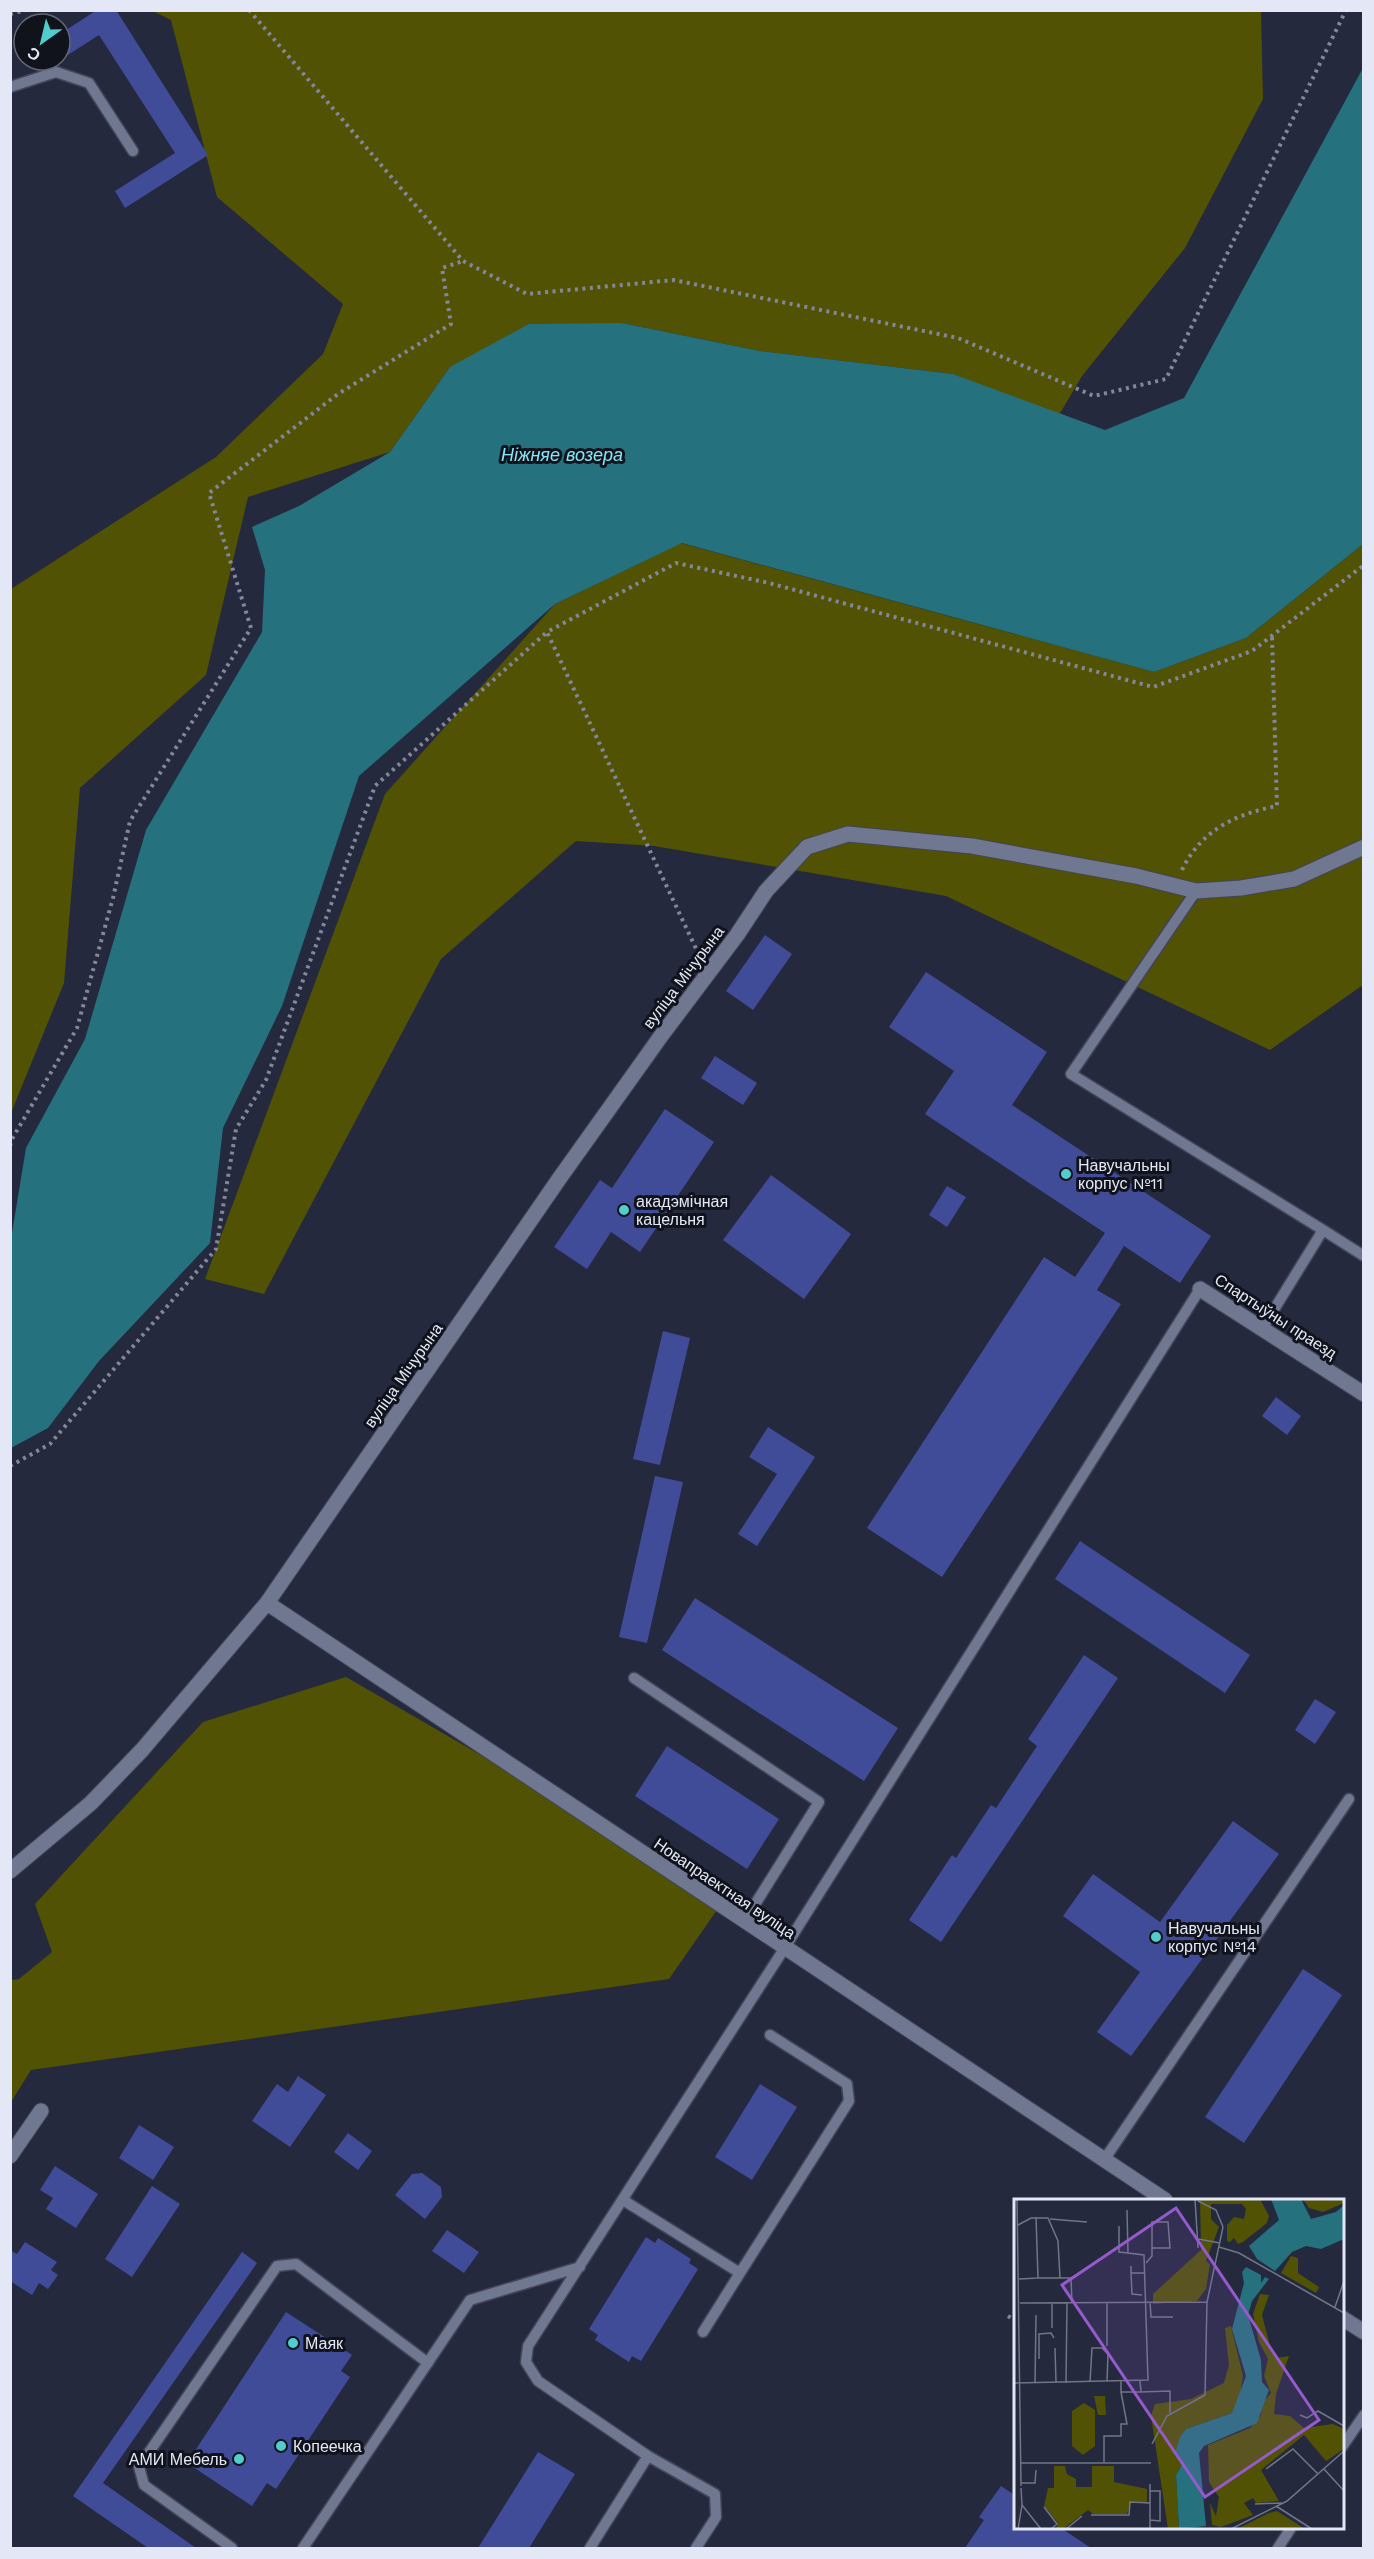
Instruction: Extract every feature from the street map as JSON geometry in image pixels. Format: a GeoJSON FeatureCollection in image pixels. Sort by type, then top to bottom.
{"type":"FeatureCollection","features":[{"type":"Feature","properties":{"kind":"street","name":"вуліца Мічурына"},"geometry":{"type":"LineString","coordinates":[[10,1871],[91,1803],[142,1750],[267,1603],[559,1179],[766,891],[807,847],[848,834],[972,846],[1196,891],[1241,888],[1294,879],[1364,847]]}},
{"type":"Feature","properties":{"kind":"street","name":"Спартыўны праезд"},"geometry":{"type":"LineString","coordinates":[[1200,1289],[1364,1394]]}},
{"type":"Feature","properties":{"kind":"street","name":"Новапраектная вуліца"},"geometry":{"type":"LineString","coordinates":[[267,1603],[784,1949],[1163,2199]]}},
{"type":"Feature","properties":{"kind":"street"},"geometry":{"type":"LineString","coordinates":[[10,2156],[41,2111]]}},
{"type":"Feature","properties":{"kind":"street"},"geometry":{"type":"LineString","coordinates":[[1344,2319],[1364,2331]]}},
{"type":"Feature","properties":{"kind":"lane"},"geometry":{"type":"LineString","coordinates":[[10,87],[56,72],[89,82],[133,151]]}},
{"type":"Feature","properties":{"kind":"lane"},"geometry":{"type":"LineString","coordinates":[[1196,891],[1071,1074],[1364,1256]]}},
{"type":"Feature","properties":{"kind":"lane"},"geometry":{"type":"LineString","coordinates":[[1262,1329],[1323,1230]]}},
{"type":"Feature","properties":{"kind":"lane"},"geometry":{"type":"LineString","coordinates":[[696,2548],[716,2517],[715,2494],[648,2456],[538,2381],[526,2362],[528,2346],[784,1949],[1200,1289]]}},
{"type":"Feature","properties":{"kind":"lane"},"geometry":{"type":"LineString","coordinates":[[634,1678],[819,1802],[744,1922]]}},
{"type":"Feature","properties":{"kind":"lane"},"geometry":{"type":"LineString","coordinates":[[1104,2160],[1349,1799]]}},
{"type":"Feature","properties":{"kind":"lane"},"geometry":{"type":"LineString","coordinates":[[703,2332],[849,2101],[847,2084],[770,2035]]}},
{"type":"Feature","properties":{"kind":"lane"},"geometry":{"type":"LineString","coordinates":[[623,2200],[740,2273]]}},
{"type":"Feature","properties":{"kind":"lane"},"geometry":{"type":"LineString","coordinates":[[232,2548],[144,2485],[139,2467],[277,2266],[296,2264],[428,2363]]}},
{"type":"Feature","properties":{"kind":"lane"},"geometry":{"type":"LineString","coordinates":[[303,2548],[470,2300],[580,2267]]}},
{"type":"Feature","properties":{"kind":"lane"},"geometry":{"type":"LineString","coordinates":[[1344,2444],[1364,2415]]}},
{"type":"Feature","properties":{"kind":"lane"},"geometry":{"type":"LineString","coordinates":[[590,2548],[648,2456]]}},
{"type":"Feature","properties":{"kind":"lane"},"geometry":{"type":"LineString","coordinates":[[1278,2548],[1290,2529]]}},
{"type":"Feature","properties":{"kind":"path"},"geometry":{"type":"LineString","coordinates":[[10,14],[26,10]]}},
{"type":"Feature","properties":{"kind":"path"},"geometry":{"type":"LineString","coordinates":[[249,10],[463,261],[527,294],[674,280],[958,338],[1094,396],[1166,379],[1346,10]]}},
{"type":"Feature","properties":{"kind":"path"},"geometry":{"type":"LineString","coordinates":[[10,1146],[77,1028],[113,898],[130,821],[251,628],[209,493],[338,394],[451,324],[442,268],[463,261]]}},
{"type":"Feature","properties":{"kind":"path"},"geometry":{"type":"LineString","coordinates":[[10,1466],[50,1444],[216,1249],[236,1130],[266,1080],[375,786],[548,632],[676,563],[769,583],[1153,687],[1252,651],[1364,565]]}},
{"type":"Feature","properties":{"kind":"path"},"geometry":{"type":"LineString","coordinates":[[548,632],[708,974]]}},
{"type":"Feature","properties":{"kind":"path"},"geometry":{"type":"LineString","coordinates":[[1180,886],[1183,869],[1194,850],[1217,826],[1247,811],[1277,806],[1272,635]]}},
{"type":"Feature","properties":{"kind":"path"},"geometry":{"type":"LineString","coordinates":[[1008,2316],[1014,2319]]}},
{"type":"Feature","properties":{"kind":"shaded area"},"geometry":{"type":"Polygon","coordinates":[[[153,11],[1261,11],[1263,99],[1185,248],[1082,376],[1059,415],[953,374],[760,351],[622,323],[450,367],[390,452],[248,497],[206,675],[80,788],[64,983],[11,1113],[11,589],[216,457],[323,354],[343,304],[217,197],[171,20],[153,11]]]}},
{"type":"Feature","properties":{"kind":"shaded area"},"geometry":{"type":"Polygon","coordinates":[[[681,543],[1154,672],[1246,638],[1363,544],[1363,985],[1270,1050],[946,896],[654,846],[576,841],[441,959],[264,1294],[205,1279],[385,794],[555,604],[681,543]]]}},
{"type":"Feature","properties":{"kind":"shaded area"},"geometry":{"type":"Polygon","coordinates":[[[346,1677],[726,1897],[669,1979],[31,2070],[11,2102],[11,1980],[19,1979],[52,1952],[35,1904],[203,1722],[346,1677]]]}},
{"type":"Feature","properties":{"kind":"water","name":"Ніжняе возера"},"geometry":{"type":"Polygon","coordinates":[[[1363,68],[1363,544],[1246,638],[1154,672],[682,543],[555,604],[359,776],[282,1006],[223,1128],[210,1243],[99,1361],[48,1428],[11,1448],[11,1239],[26,1148],[85,1039],[146,830],[262,632],[265,570],[252,527],[299,506],[390,452],[450,367],[529,324],[622,323],[760,351],[953,374],[1105,430],[1184,398],[1363,68]]]}},
{"type":"Feature","properties":{"kind":"building"},"geometry":{"type":"Polygon","coordinates":[[[97,10],[116,10],[208,155],[125,208],[115,191],[175,153],[99,35],[72,52],[72,26],[97,10]]]}},
{"type":"Feature","properties":{"kind":"building"},"geometry":{"type":"Polygon","coordinates":[[[765,935],[792,954],[753,1010],[726,991],[765,935]]]}},
{"type":"Feature","properties":{"kind":"building"},"geometry":{"type":"Polygon","coordinates":[[[926,972],[1047,1052],[1012,1105],[1211,1236],[1180,1283],[1124,1246],[1097,1290],[1121,1304],[942,1577],[867,1528],[1044,1257],[1075,1277],[1105,1233],[925,1114],[954,1071],[889,1027],[926,972]]]}},
{"type":"Feature","properties":{"kind":"building"},"geometry":{"type":"Polygon","coordinates":[[[715,1056],[757,1083],[743,1105],[701,1078],[715,1056]]]}},
{"type":"Feature","properties":{"kind":"building","name":"акадэмічная кацельня"},"geometry":{"type":"Polygon","coordinates":[[[665,1109],[714,1142],[640,1252],[611,1232],[587,1269],[554,1247],[600,1180],[612,1188],[665,1109]]]}},
{"type":"Feature","properties":{"kind":"building"},"geometry":{"type":"Polygon","coordinates":[[[771,1175],[851,1234],[804,1299],[723,1240],[771,1175]]]}},
{"type":"Feature","properties":{"kind":"building"},"geometry":{"type":"Polygon","coordinates":[[[947,1186],[966,1197],[947,1227],[929,1215],[947,1186]]]}},
{"type":"Feature","properties":{"kind":"building"},"geometry":{"type":"Polygon","coordinates":[[[663,1331],[690,1338],[660,1465],[633,1459],[663,1331]]]}},
{"type":"Feature","properties":{"kind":"building"},"geometry":{"type":"Polygon","coordinates":[[[1276,1397],[1301,1416],[1287,1435],[1262,1416],[1276,1397]]]}},
{"type":"Feature","properties":{"kind":"building"},"geometry":{"type":"Polygon","coordinates":[[[768,1427],[815,1457],[757,1546],[738,1534],[777,1474],[749,1457],[768,1427]]]}},
{"type":"Feature","properties":{"kind":"building"},"geometry":{"type":"Polygon","coordinates":[[[655,1476],[683,1482],[647,1643],[619,1637],[655,1476]]]}},
{"type":"Feature","properties":{"kind":"building"},"geometry":{"type":"Polygon","coordinates":[[[1080,1541],[1250,1655],[1225,1693],[1055,1579],[1080,1541]]]}},
{"type":"Feature","properties":{"kind":"building"},"geometry":{"type":"Polygon","coordinates":[[[695,1598],[898,1728],[864,1781],[662,1650],[695,1598]]]}},
{"type":"Feature","properties":{"kind":"building"},"geometry":{"type":"Polygon","coordinates":[[[1084,1655],[1118,1678],[941,1942],[909,1920],[952,1855],[956,1858],[991,1805],[996,1808],[1037,1746],[1028,1739],[1084,1655]]]}},
{"type":"Feature","properties":{"kind":"building"},"geometry":{"type":"Polygon","coordinates":[[[1315,1699],[1336,1712],[1315,1744],[1295,1730],[1315,1699]]]}},
{"type":"Feature","properties":{"kind":"building"},"geometry":{"type":"Polygon","coordinates":[[[667,1746],[779,1819],[747,1869],[635,1796],[667,1746]]]}},
{"type":"Feature","properties":{"kind":"building","name":"Навучальны корпус №14"},"geometry":{"type":"Polygon","coordinates":[[[1233,1821],[1279,1854],[1131,2056],[1097,2032],[1140,1972],[1063,1916],[1093,1874],[1160,1922],[1233,1821]]]}},
{"type":"Feature","properties":{"kind":"building"},"geometry":{"type":"Polygon","coordinates":[[[1303,1969],[1342,1995],[1244,2143],[1205,2117],[1303,1969]]]}},
{"type":"Feature","properties":{"kind":"building"},"geometry":{"type":"Polygon","coordinates":[[[298,2076],[326,2095],[290,2147],[252,2121],[277,2084],[288,2092],[298,2076]]]}},
{"type":"Feature","properties":{"kind":"building"},"geometry":{"type":"Polygon","coordinates":[[[760,2084],[797,2107],[752,2180],[715,2157],[760,2084]]]}},
{"type":"Feature","properties":{"kind":"building"},"geometry":{"type":"Polygon","coordinates":[[[139,2125],[174,2147],[153,2180],[119,2158],[139,2125]]]}},
{"type":"Feature","properties":{"kind":"building"},"geometry":{"type":"Polygon","coordinates":[[[348,2133],[372,2151],[358,2170],[334,2152],[348,2133]]]}},
{"type":"Feature","properties":{"kind":"building"},"geometry":{"type":"Polygon","coordinates":[[[55,2166],[98,2194],[76,2228],[46,2209],[53,2198],[40,2190],[55,2166]]]}},
{"type":"Feature","properties":{"kind":"building"},"geometry":{"type":"Polygon","coordinates":[[[422,2173],[441,2187],[442,2197],[425,2219],[395,2195],[412,2174],[422,2173]]]}},
{"type":"Feature","properties":{"kind":"building"},"geometry":{"type":"Polygon","coordinates":[[[152,2186],[180,2204],[132,2277],[105,2259],[152,2186]]]}},
{"type":"Feature","properties":{"kind":"building"},"geometry":{"type":"Polygon","coordinates":[[[447,2230],[479,2252],[464,2273],[432,2251],[447,2230]]]}},
{"type":"Feature","properties":{"kind":"building"},"geometry":{"type":"Polygon","coordinates":[[[646,2237],[655,2243],[658,2238],[691,2259],[689,2263],[698,2269],[641,2361],[632,2356],[629,2362],[595,2340],[598,2335],[589,2329],[646,2237]]]}},
{"type":"Feature","properties":{"kind":"building"},"geometry":{"type":"Polygon","coordinates":[[[25,2242],[57,2262],[51,2270],[58,2275],[48,2289],[39,2283],[32,2295],[10,2281],[10,2250],[17,2254],[25,2242]]]}},
{"type":"Feature","properties":{"kind":"building"},"geometry":{"type":"Polygon","coordinates":[[[242,2252],[257,2263],[103,2483],[196,2548],[148,2548],[73,2496],[242,2252]]]}},
{"type":"Feature","properties":{"kind":"building"},"geometry":{"type":"Polygon","coordinates":[[[286,2312],[352,2355],[341,2371],[350,2377],[276,2489],[267,2483],[252,2506],[187,2463],[286,2312]]]}},
{"type":"Feature","properties":{"kind":"building"},"geometry":{"type":"Polygon","coordinates":[[[538,2452],[575,2474],[529,2548],[478,2548],[538,2452]]]}},
{"type":"Feature","properties":{"kind":"building"},"geometry":{"type":"Polygon","coordinates":[[[1001,2486],[1014,2495],[1014,2529],[1062,2529],[1091,2548],[965,2548],[984,2520],[979,2517],[1001,2486]]]}},
{"type":"Feature","properties":{"kind":"place","name":"Навучальны корпус №11"},"geometry":{"type":"Point","coordinates":[1066,1174]}},
{"type":"Feature","properties":{"kind":"place","name":"акадэмічная кацельня"},"geometry":{"type":"Point","coordinates":[624,1210]}},
{"type":"Feature","properties":{"kind":"place","name":"Навучальны корпус №14"},"geometry":{"type":"Point","coordinates":[1156,1937]}},
{"type":"Feature","properties":{"kind":"place","name":"Маяк"},"geometry":{"type":"Point","coordinates":[293,2343]}},
{"type":"Feature","properties":{"kind":"place","name":"Копеечка"},"geometry":{"type":"Point","coordinates":[281,2446]}},
{"type":"Feature","properties":{"kind":"place","name":"АМИ Мебель"},"geometry":{"type":"Point","coordinates":[239,2459]}}]}
